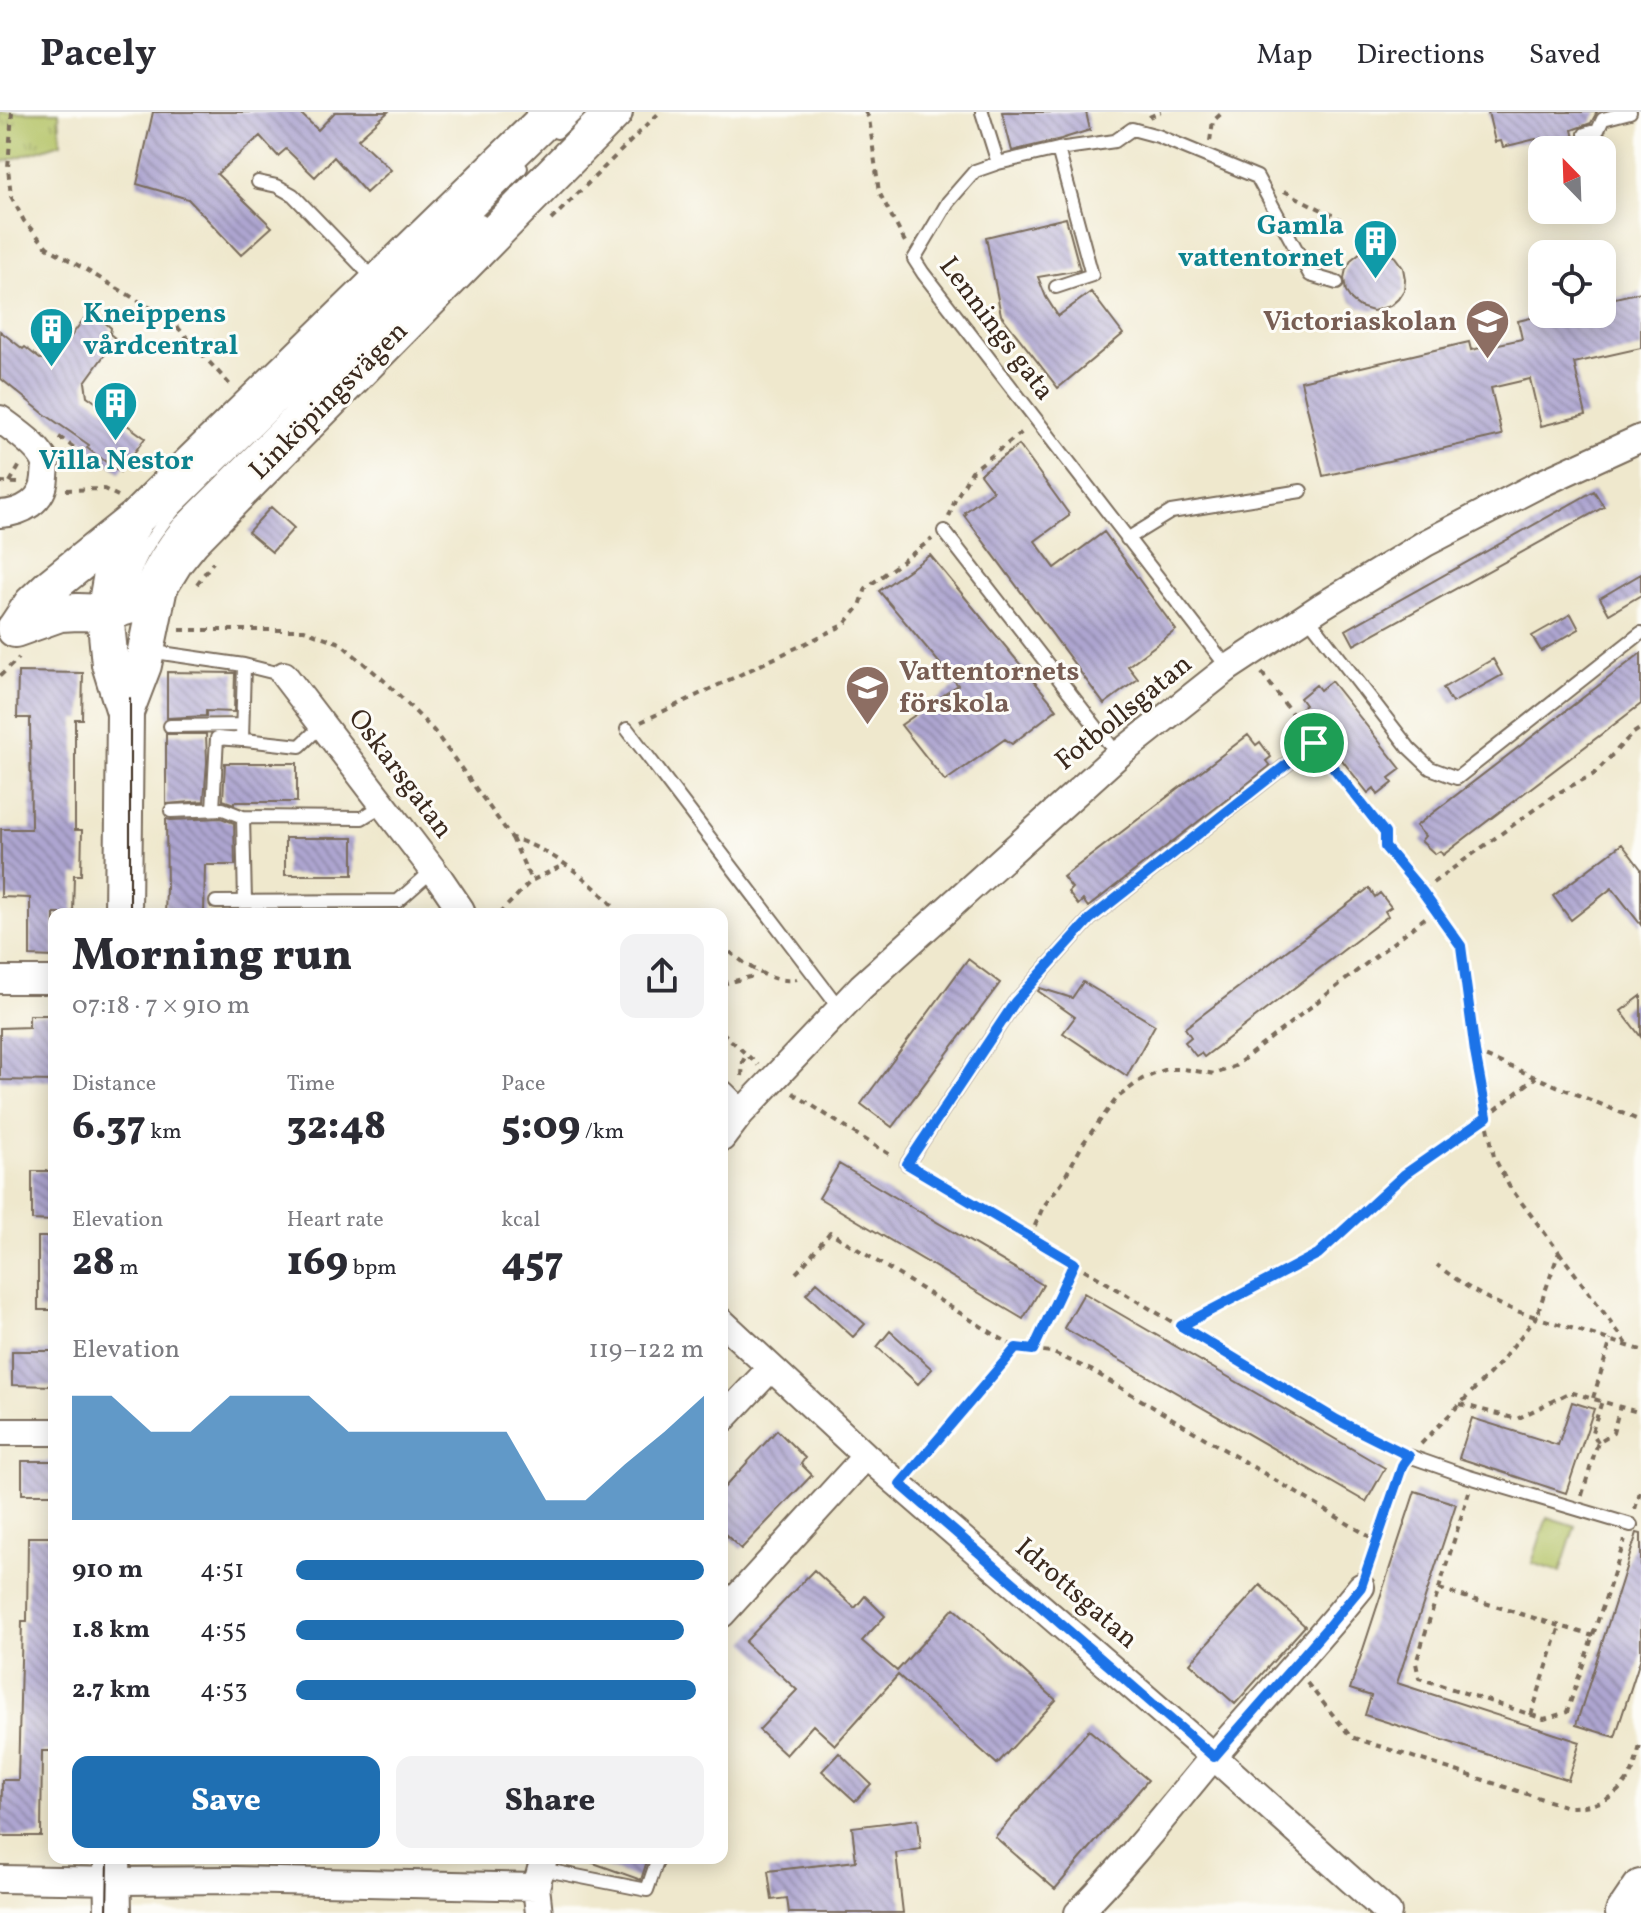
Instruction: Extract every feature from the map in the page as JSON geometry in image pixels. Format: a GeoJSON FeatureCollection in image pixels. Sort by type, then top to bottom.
{"type":"FeatureCollection","features":[{"type":"Feature","properties":{"kind":"street","name":"Linköpingsvägen"},"geometry":{"type":"LineString","coordinates":[[8,636],[60,613],[78,612],[131,643],[175,561],[192,540],[614,112]]}},
{"type":"Feature","properties":{"kind":"street","name":"Linköpingsvägen"},"geometry":{"type":"LineString","coordinates":[[8,636],[32,604],[62,575],[126,526],[377,282],[553,132]]}},
{"type":"Feature","properties":{"kind":"street"},"geometry":{"type":"LineString","coordinates":[[0,419],[34,447],[46,464],[45,486],[32,505],[11,514],[0,514]]}},
{"type":"Feature","properties":{"kind":"street","name":"Fotbollsgatan"},"geometry":{"type":"LineString","coordinates":[[728,1130],[872,977],[1118,755],[1238,662],[1426,543],[1538,485],[1641,438]]}},
{"type":"Feature","properties":{"kind":"street"},"geometry":{"type":"LineString","coordinates":[[123,908],[131,643],[112,574],[126,526]]}},
{"type":"Feature","properties":{"kind":"street","name":"Oskarsgatan"},"geometry":{"type":"LineString","coordinates":[[284,675],[460,908]]}},
{"type":"Feature","properties":{"kind":"street"},"geometry":{"type":"LineString","coordinates":[[0,980],[48,980]]}},
{"type":"Feature","properties":{"kind":"street"},"geometry":{"type":"LineString","coordinates":[[728,1100],[741,1113]]}},
{"type":"Feature","properties":{"kind":"street","name":"Idrottsgatan"},"geometry":{"type":"LineString","coordinates":[[728,1328],[866,1456],[1214,1757],[1388,1913]]}},
{"type":"Feature","properties":{"kind":"street"},"geometry":{"type":"LineString","coordinates":[[728,1414],[771,1368]]}},
{"type":"Feature","properties":{"kind":"street"},"geometry":{"type":"LineString","coordinates":[[0,1432],[48,1432]]}},
{"type":"Feature","properties":{"kind":"street"},"geometry":{"type":"LineString","coordinates":[[728,1607],[866,1456]]}},
{"type":"Feature","properties":{"kind":"street"},"geometry":{"type":"LineString","coordinates":[[1085,1910],[1361,1587]]}},
{"type":"Feature","properties":{"kind":"street"},"geometry":{"type":"LineString","coordinates":[[0,1879],[106,1880],[238,1869],[540,1871],[539,1913]]}},
{"type":"Feature","properties":{"kind":"street"},"geometry":{"type":"LineString","coordinates":[[1624,1913],[1641,1888]]}},
{"type":"Feature","properties":{"kind":"lane"},"geometry":{"type":"LineString","coordinates":[[553,132],[578,112]]}},
{"type":"Feature","properties":{"kind":"lane"},"geometry":{"type":"LineString","coordinates":[[553,132],[592,112]]}},
{"type":"Feature","properties":{"kind":"lane"},"geometry":{"type":"LineString","coordinates":[[982,112],[998,163]]}},
{"type":"Feature","properties":{"kind":"lane"},"geometry":{"type":"LineString","coordinates":[[1585,134],[1598,130],[1603,119],[1630,112]]}},
{"type":"Feature","properties":{"kind":"lane","name":"Lennings gata"},"geometry":{"type":"LineString","coordinates":[[1238,662],[1127,539],[914,259],[948,202],[975,171],[1058,149],[1115,141],[1132,129],[1158,136],[1257,177],[1310,275],[1337,283]]}},
{"type":"Feature","properties":{"kind":"lane"},"geometry":{"type":"LineString","coordinates":[[1056,287],[1092,275],[1058,149]]}},
{"type":"Feature","properties":{"kind":"lane"},"geometry":{"type":"LineString","coordinates":[[110,908],[131,643],[141,584],[149,565],[178,525],[532,164],[292,392],[175,509],[126,526]]}},
{"type":"Feature","properties":{"kind":"lane","name":"Linköpingsvägen"},"geometry":{"type":"LineString","coordinates":[[258,182],[277,186],[293,195],[377,282]]}},
{"type":"Feature","properties":{"kind":"lane"},"geometry":{"type":"LineString","coordinates":[[1127,539],[1171,512],[1301,491]]}},
{"type":"Feature","properties":{"kind":"lane"},"geometry":{"type":"LineString","coordinates":[[944,531],[1118,755]]}},
{"type":"Feature","properties":{"kind":"lane"},"geometry":{"type":"LineString","coordinates":[[1307,616],[1409,748],[1430,768],[1457,778],[1641,633]]}},
{"type":"Feature","properties":{"kind":"lane"},"geometry":{"type":"LineString","coordinates":[[131,643],[284,675]]}},
{"type":"Feature","properties":{"kind":"lane"},"geometry":{"type":"LineString","coordinates":[[236,739],[242,740],[244,665]]}},
{"type":"Feature","properties":{"kind":"lane"},"geometry":{"type":"LineString","coordinates":[[170,726],[242,725]]}},
{"type":"Feature","properties":{"kind":"lane"},"geometry":{"type":"LineString","coordinates":[[213,809],[217,738],[300,746],[322,725]]}},
{"type":"Feature","properties":{"kind":"lane"},"geometry":{"type":"LineString","coordinates":[[627,729],[840,1009]]}},
{"type":"Feature","properties":{"kind":"lane"},"geometry":{"type":"LineString","coordinates":[[907,1164],[1015,1002],[1090,919],[1314,743]]}},
{"type":"Feature","properties":{"kind":"lane"},"geometry":{"type":"LineString","coordinates":[[171,811],[223,809],[243,817],[362,818],[383,805]]}},
{"type":"Feature","properties":{"kind":"lane"},"geometry":{"type":"LineString","coordinates":[[243,817],[245,902]]}},
{"type":"Feature","properties":{"kind":"lane"},"geometry":{"type":"LineString","coordinates":[[216,902],[398,901],[433,870]]}},
{"type":"Feature","properties":{"kind":"lane"},"geometry":{"type":"LineString","coordinates":[[1409,1456],[1631,1525]]}},
{"type":"Feature","properties":{"kind":"lane"},"geometry":{"type":"LineString","coordinates":[[540,1871],[647,1890],[656,1864]]}},
{"type":"Feature","properties":{"kind":"path"},"geometry":{"type":"LineString","coordinates":[[12,112],[8,168],[11,196],[24,221],[47,247],[171,320],[234,388]]}},
{"type":"Feature","properties":{"kind":"path"},"geometry":{"type":"LineString","coordinates":[[865,112],[869,118],[879,192],[914,259]]}},
{"type":"Feature","properties":{"kind":"path"},"geometry":{"type":"LineString","coordinates":[[1223,112],[1213,121],[1210,142],[1230,167]]}},
{"type":"Feature","properties":{"kind":"path"},"geometry":{"type":"LineString","coordinates":[[1305,202],[1340,219]]}},
{"type":"Feature","properties":{"kind":"path"},"geometry":{"type":"LineString","coordinates":[[627,729],[844,625],[860,606],[866,588],[944,531],[955,500],[972,471],[1036,421]]}},
{"type":"Feature","properties":{"kind":"path"},"geometry":{"type":"LineString","coordinates":[[10,456],[20,465],[10,482]]}},
{"type":"Feature","properties":{"kind":"path"},"geometry":{"type":"LineString","coordinates":[[45,486],[59,490],[104,489],[126,526]]}},
{"type":"Feature","properties":{"kind":"path"},"geometry":{"type":"LineString","coordinates":[[131,643],[168,629],[304,630],[340,643],[388,684],[434,731],[512,838],[531,881]]}},
{"type":"Feature","properties":{"kind":"path"},"geometry":{"type":"LineString","coordinates":[[1238,662],[1314,743],[1385,833],[1385,847],[1422,891],[1461,946],[1475,1052],[1494,1157],[1509,1186],[1628,1346]]}},
{"type":"Feature","properties":{"kind":"path"},"geometry":{"type":"LineString","coordinates":[[1422,891],[1556,794],[1594,774],[1641,728]]}},
{"type":"Feature","properties":{"kind":"path"},"geometry":{"type":"LineString","coordinates":[[512,838],[565,864],[615,908]]}},
{"type":"Feature","properties":{"kind":"path"},"geometry":{"type":"LineString","coordinates":[[505,908],[531,881],[565,864]]}},
{"type":"Feature","properties":{"kind":"path"},"geometry":{"type":"LineString","coordinates":[[1030,1237],[1043,1207],[1062,1182],[1084,1142],[1117,1098],[1142,1079],[1167,1069],[1215,1074],[1235,1066],[1435,910]]}},
{"type":"Feature","properties":{"kind":"path"},"geometry":{"type":"LineString","coordinates":[[730,952],[755,971],[789,981],[815,976]]}},
{"type":"Feature","properties":{"kind":"path"},"geometry":{"type":"LineString","coordinates":[[728,982],[750,977],[755,971]]}},
{"type":"Feature","properties":{"kind":"path"},"geometry":{"type":"LineString","coordinates":[[728,1038],[791,1091],[848,1129],[1337,1420],[1409,1456]]}},
{"type":"Feature","properties":{"kind":"path"},"geometry":{"type":"LineString","coordinates":[[1475,1052],[1641,1121]]}},
{"type":"Feature","properties":{"kind":"path"},"geometry":{"type":"LineString","coordinates":[[1181,1326],[1318,1254],[1405,1174],[1487,1117],[1536,1077]]}},
{"type":"Feature","properties":{"kind":"path"},"geometry":{"type":"LineString","coordinates":[[796,1273],[830,1232],[1016,1348],[1051,1352],[1091,1370],[1377,1541]]}},
{"type":"Feature","properties":{"kind":"path"},"geometry":{"type":"LineString","coordinates":[[1361,1587],[1403,1464],[1499,1364],[1536,1317],[1559,1252]]}},
{"type":"Feature","properties":{"kind":"path"},"geometry":{"type":"LineString","coordinates":[[1033,1350],[1074,1263]]}},
{"type":"Feature","properties":{"kind":"path"},"geometry":{"type":"LineString","coordinates":[[1437,1265],[1472,1291],[1497,1304],[1641,1350]]}},
{"type":"Feature","properties":{"kind":"path"},"geometry":{"type":"LineString","coordinates":[[1593,1398],[1611,1340]]}},
{"type":"Feature","properties":{"kind":"path"},"geometry":{"type":"LineString","coordinates":[[900,1484],[1016,1348]]}},
{"type":"Feature","properties":{"kind":"path"},"geometry":{"type":"LineString","coordinates":[[1460,1404],[1517,1419],[1570,1392],[1641,1413]]}},
{"type":"Feature","properties":{"kind":"path"},"geometry":{"type":"LineString","coordinates":[[1598,1442],[1592,1432],[1602,1401]]}},
{"type":"Feature","properties":{"kind":"path"},"geometry":{"type":"LineString","coordinates":[[1578,1509],[1598,1442],[1613,1433],[1620,1406]]}},
{"type":"Feature","properties":{"kind":"path"},"geometry":{"type":"LineString","coordinates":[[1473,1478],[1416,1663],[1419,1678],[1544,1719],[1567,1712],[1641,1488]]}},
{"type":"Feature","properties":{"kind":"path"},"geometry":{"type":"LineString","coordinates":[[1439,1589],[1593,1636]]}},
{"type":"Feature","properties":{"kind":"path"},"geometry":{"type":"LineString","coordinates":[[1531,1715],[1560,1626]]}},
{"type":"Feature","properties":{"kind":"path"},"geometry":{"type":"LineString","coordinates":[[1293,1666],[1351,1737],[1567,1807],[1589,1807],[1612,1796],[1630,1778],[1641,1743]]}},
{"type":"Feature","properties":{"kind":"green space"},"geometry":{"type":"Polygon","coordinates":[[[0,112],[59,112],[61,143],[0,163],[0,112]]]}},
{"type":"Feature","properties":{"kind":"green space"},"geometry":{"type":"Polygon","coordinates":[[[1547,1517],[1575,1526],[1560,1572],[1532,1563],[1547,1517]]]}},
{"type":"Feature","properties":{"kind":"building"},"geometry":{"type":"Polygon","coordinates":[[[153,112],[299,112],[318,130],[335,112],[388,112],[358,139],[391,170],[366,193],[334,157],[315,177],[286,149],[278,156],[260,136],[217,174],[272,227],[241,255],[188,199],[137,184],[153,112]]]}},
{"type":"Feature","properties":{"kind":"building"},"geometry":{"type":"Polygon","coordinates":[[[1002,112],[1086,112],[1090,130],[1012,151],[1002,112]]]}},
{"type":"Feature","properties":{"kind":"building"},"geometry":{"type":"Polygon","coordinates":[[[1488,112],[1597,112],[1591,123],[1572,130],[1574,136],[1528,136],[1528,141],[1503,147],[1501,141],[1495,142],[1488,112]]]}},
{"type":"Feature","properties":{"kind":"building"},"geometry":{"type":"Polygon","coordinates":[[[1066,218],[1080,270],[1038,277],[1046,297],[1058,316],[1091,292],[1123,334],[1058,388],[1001,315],[986,237],[1066,218]]]}},
{"type":"Feature","properties":{"kind":"building","name":"Gamla vattentornet"},"geometry":{"type":"Polygon","coordinates":[[[1373,249],[1395,257],[1403,268],[1405,279],[1404,290],[1398,299],[1390,306],[1373,311],[1352,301],[1346,292],[1344,278],[1352,259],[1361,252],[1373,249]]]}},
{"type":"Feature","properties":{"kind":"building","name":"Victoriaskolan"},"geometry":{"type":"Polygon","coordinates":[[[1641,292],[1641,348],[1574,363],[1586,415],[1541,426],[1530,379],[1491,388],[1502,435],[1323,476],[1301,381],[1469,342],[1471,350],[1522,339],[1518,321],[1528,319],[1528,328],[1616,328],[1616,298],[1641,292]]]}},
{"type":"Feature","properties":{"kind":"building","name":"Kneippens vårdcentral"},"geometry":{"type":"Polygon","coordinates":[[[86,316],[101,319],[111,328],[110,334],[116,339],[85,382],[87,396],[145,438],[120,472],[0,378],[0,331],[40,359],[55,358],[86,316]]]}},
{"type":"Feature","properties":{"kind":"building"},"geometry":{"type":"Polygon","coordinates":[[[1019,445],[1069,514],[1035,541],[1055,568],[1104,532],[1176,630],[1128,666],[1138,679],[1104,704],[964,515],[993,491],[980,474],[1019,445]]]}},
{"type":"Feature","properties":{"kind":"building"},"geometry":{"type":"Polygon","coordinates":[[[1594,491],[1604,507],[1354,645],[1346,630],[1594,491]]]}},
{"type":"Feature","properties":{"kind":"building"},"geometry":{"type":"Polygon","coordinates":[[[271,507],[294,528],[272,552],[248,532],[271,507]]]}},
{"type":"Feature","properties":{"kind":"building","name":"Vattentornets förskola"},"geometry":{"type":"Polygon","coordinates":[[[930,555],[1057,709],[1012,744],[1005,739],[945,781],[901,725],[958,685],[879,591],[930,555]]]}},
{"type":"Feature","properties":{"kind":"building"},"geometry":{"type":"Polygon","coordinates":[[[1641,574],[1641,595],[1609,614],[1600,598],[1641,574]]]}},
{"type":"Feature","properties":{"kind":"building"},"geometry":{"type":"Polygon","coordinates":[[[1571,614],[1579,629],[1541,651],[1532,636],[1571,614]]]}},
{"type":"Feature","properties":{"kind":"building"},"geometry":{"type":"Polygon","coordinates":[[[1641,653],[1641,704],[1443,855],[1440,851],[1435,854],[1421,841],[1425,836],[1416,826],[1641,653]]]}},
{"type":"Feature","properties":{"kind":"building"},"geometry":{"type":"Polygon","coordinates":[[[1493,659],[1502,675],[1452,703],[1443,688],[1493,659]]]}},
{"type":"Feature","properties":{"kind":"building"},"geometry":{"type":"Polygon","coordinates":[[[18,672],[83,673],[82,719],[75,719],[75,830],[82,830],[81,875],[74,875],[73,908],[48,908],[48,957],[30,956],[30,898],[1,897],[1,829],[31,829],[30,718],[17,718],[18,672]]]}},
{"type":"Feature","properties":{"kind":"building"},"geometry":{"type":"Polygon","coordinates":[[[167,672],[235,673],[234,712],[206,711],[206,716],[167,718],[167,672]]]}},
{"type":"Feature","properties":{"kind":"building"},"geometry":{"type":"Polygon","coordinates":[[[1331,681],[1401,769],[1389,778],[1393,783],[1378,795],[1374,788],[1368,793],[1301,708],[1305,705],[1300,698],[1316,685],[1320,690],[1331,681]]]}},
{"type":"Feature","properties":{"kind":"building"},"geometry":{"type":"Polygon","coordinates":[[[166,734],[206,734],[204,801],[166,804],[166,734]]]}},
{"type":"Feature","properties":{"kind":"building"},"geometry":{"type":"Polygon","coordinates":[[[1248,735],[1256,745],[1260,742],[1271,757],[1266,761],[1270,766],[1088,907],[1083,900],[1078,905],[1068,892],[1072,888],[1063,877],[1248,735]]]}},
{"type":"Feature","properties":{"kind":"building"},"geometry":{"type":"Polygon","coordinates":[[[225,763],[297,763],[297,802],[234,804],[223,800],[225,763]]]}},
{"type":"Feature","properties":{"kind":"building"},"geometry":{"type":"Polygon","coordinates":[[[221,818],[234,823],[235,865],[205,865],[204,908],[165,908],[166,819],[221,818]]]}},
{"type":"Feature","properties":{"kind":"building"},"geometry":{"type":"Polygon","coordinates":[[[285,838],[353,838],[353,875],[285,875],[285,838]]]}},
{"type":"Feature","properties":{"kind":"building"},"geometry":{"type":"Polygon","coordinates":[[[1622,844],[1641,869],[1641,925],[1612,888],[1571,920],[1553,896],[1622,844]]]}},
{"type":"Feature","properties":{"kind":"building"},"geometry":{"type":"Polygon","coordinates":[[[1369,888],[1375,897],[1380,893],[1391,907],[1385,911],[1388,916],[1204,1057],[1201,1053],[1196,1056],[1185,1042],[1191,1037],[1185,1028],[1369,888]]]}},
{"type":"Feature","properties":{"kind":"building"},"geometry":{"type":"Polygon","coordinates":[[[968,959],[1000,983],[892,1127],[861,1104],[968,959]]]}},
{"type":"Feature","properties":{"kind":"building"},"geometry":{"type":"Polygon","coordinates":[[[1083,982],[1155,1025],[1127,1076],[1063,1033],[1075,1017],[1038,991],[1040,988],[1072,998],[1083,982]]]}},
{"type":"Feature","properties":{"kind":"building"},"geometry":{"type":"Polygon","coordinates":[[[1641,996],[1641,1037],[1621,1011],[1641,996]]]}},
{"type":"Feature","properties":{"kind":"building"},"geometry":{"type":"Polygon","coordinates":[[[29,1015],[48,1015],[48,1081],[0,1080],[0,1028],[29,1027],[29,1015]]]}},
{"type":"Feature","properties":{"kind":"building"},"geometry":{"type":"Polygon","coordinates":[[[839,1164],[1043,1285],[1023,1319],[819,1198],[839,1164]]]}},
{"type":"Feature","properties":{"kind":"building"},"geometry":{"type":"Polygon","coordinates":[[[32,1171],[48,1171],[48,1221],[32,1220],[32,1171]]]}},
{"type":"Feature","properties":{"kind":"building"},"geometry":{"type":"Polygon","coordinates":[[[38,1237],[48,1237],[48,1310],[38,1310],[38,1237]]]}},
{"type":"Feature","properties":{"kind":"building"},"geometry":{"type":"Polygon","coordinates":[[[817,1282],[865,1324],[853,1337],[806,1294],[817,1282]]]}},
{"type":"Feature","properties":{"kind":"building"},"geometry":{"type":"Polygon","coordinates":[[[1084,1293],[1385,1468],[1366,1502],[1064,1328],[1084,1293]]]}},
{"type":"Feature","properties":{"kind":"building"},"geometry":{"type":"Polygon","coordinates":[[[890,1331],[932,1369],[918,1384],[877,1347],[890,1331]]]}},
{"type":"Feature","properties":{"kind":"building"},"geometry":{"type":"Polygon","coordinates":[[[12,1351],[48,1351],[48,1386],[12,1385],[12,1351]]]}},
{"type":"Feature","properties":{"kind":"building"},"geometry":{"type":"Polygon","coordinates":[[[1572,1402],[1594,1409],[1566,1493],[1459,1458],[1472,1418],[1558,1445],[1572,1402]]]}},
{"type":"Feature","properties":{"kind":"building"},"geometry":{"type":"Polygon","coordinates":[[[777,1430],[805,1458],[801,1464],[812,1475],[741,1549],[728,1537],[728,1483],[777,1430]]]}},
{"type":"Feature","properties":{"kind":"building"},"geometry":{"type":"Polygon","coordinates":[[[22,1461],[48,1461],[48,1494],[22,1494],[22,1461]]]}},
{"type":"Feature","properties":{"kind":"building"},"geometry":{"type":"Polygon","coordinates":[[[1415,1491],[1456,1504],[1397,1683],[1580,1742],[1568,1780],[1365,1715],[1371,1696],[1350,1689],[1415,1491]]]}},
{"type":"Feature","properties":{"kind":"building"},"geometry":{"type":"Polygon","coordinates":[[[1637,1533],[1641,1534],[1641,1657],[1615,1737],[1576,1725],[1637,1533]]]}},
{"type":"Feature","properties":{"kind":"building"},"geometry":{"type":"Polygon","coordinates":[[[28,1537],[48,1537],[48,1751],[42,1751],[41,1836],[1,1836],[2,1780],[18,1780],[22,1621],[27,1621],[28,1537]]]}},
{"type":"Feature","properties":{"kind":"building"},"geometry":{"type":"Polygon","coordinates":[[[814,1570],[855,1608],[865,1596],[885,1616],[862,1641],[897,1671],[954,1608],[1056,1700],[997,1764],[898,1675],[835,1745],[813,1725],[786,1755],[759,1730],[797,1690],[745,1642],[814,1570]]]}},
{"type":"Feature","properties":{"kind":"building"},"geometry":{"type":"Polygon","coordinates":[[[1260,1585],[1305,1626],[1235,1704],[1190,1663],[1260,1585]]]}},
{"type":"Feature","properties":{"kind":"building"},"geometry":{"type":"Polygon","coordinates":[[[1089,1730],[1148,1780],[1055,1889],[995,1837],[1089,1730]]]}},
{"type":"Feature","properties":{"kind":"building"},"geometry":{"type":"Polygon","coordinates":[[[839,1753],[871,1784],[855,1801],[822,1771],[839,1753]]]}},
{"type":"Feature","properties":{"kind":"building"},"geometry":{"type":"Polygon","coordinates":[[[918,1819],[921,1849],[896,1853],[903,1913],[789,1913],[787,1898],[772,1900],[768,1871],[856,1861],[852,1827],[918,1819]]]}},
{"type":"Feature","properties":{"kind":"building"},"geometry":{"type":"Polygon","coordinates":[[[596,1864],[646,1864],[641,1880],[596,1864]]]}},
{"type":"Feature","properties":{"kind":"tram line"},"geometry":{"type":"LineString","coordinates":[[130,698],[130,908]]}},
{"type":"Feature","properties":{"kind":"tram line"},"geometry":{"type":"LineString","coordinates":[[107,1913],[108,1864]]}},
{"type":"Feature","properties":{"kind":"place","name":"Gamla vattentornet"},"geometry":{"type":"Point","coordinates":[1375,281]}},
{"type":"Feature","properties":{"kind":"place","name":"Victoriaskolan"},"geometry":{"type":"Point","coordinates":[1488,361]}},
{"type":"Feature","properties":{"kind":"place","name":"Kneippens vårdcentral"},"geometry":{"type":"Point","coordinates":[52,369]}},
{"type":"Feature","properties":{"kind":"place","name":"Villa Nestor"},"geometry":{"type":"Point","coordinates":[116,443]}},
{"type":"Feature","properties":{"kind":"place","name":"Vattentornets förskola"},"geometry":{"type":"Point","coordinates":[868,727]}},
{"type":"Feature","properties":{"kind":"route"},"geometry":{"type":"LineString","coordinates":[[1314,743],[1385,833],[1385,847],[1422,891],[1461,946],[1487,1117],[1405,1174],[1318,1254],[1181,1326],[1337,1420],[1409,1456],[1403,1464],[1361,1587],[1214,1757],[900,1484],[1016,1348],[1033,1350],[1074,1263],[907,1164],[1015,1002],[1090,919],[1314,743]]}}]}
